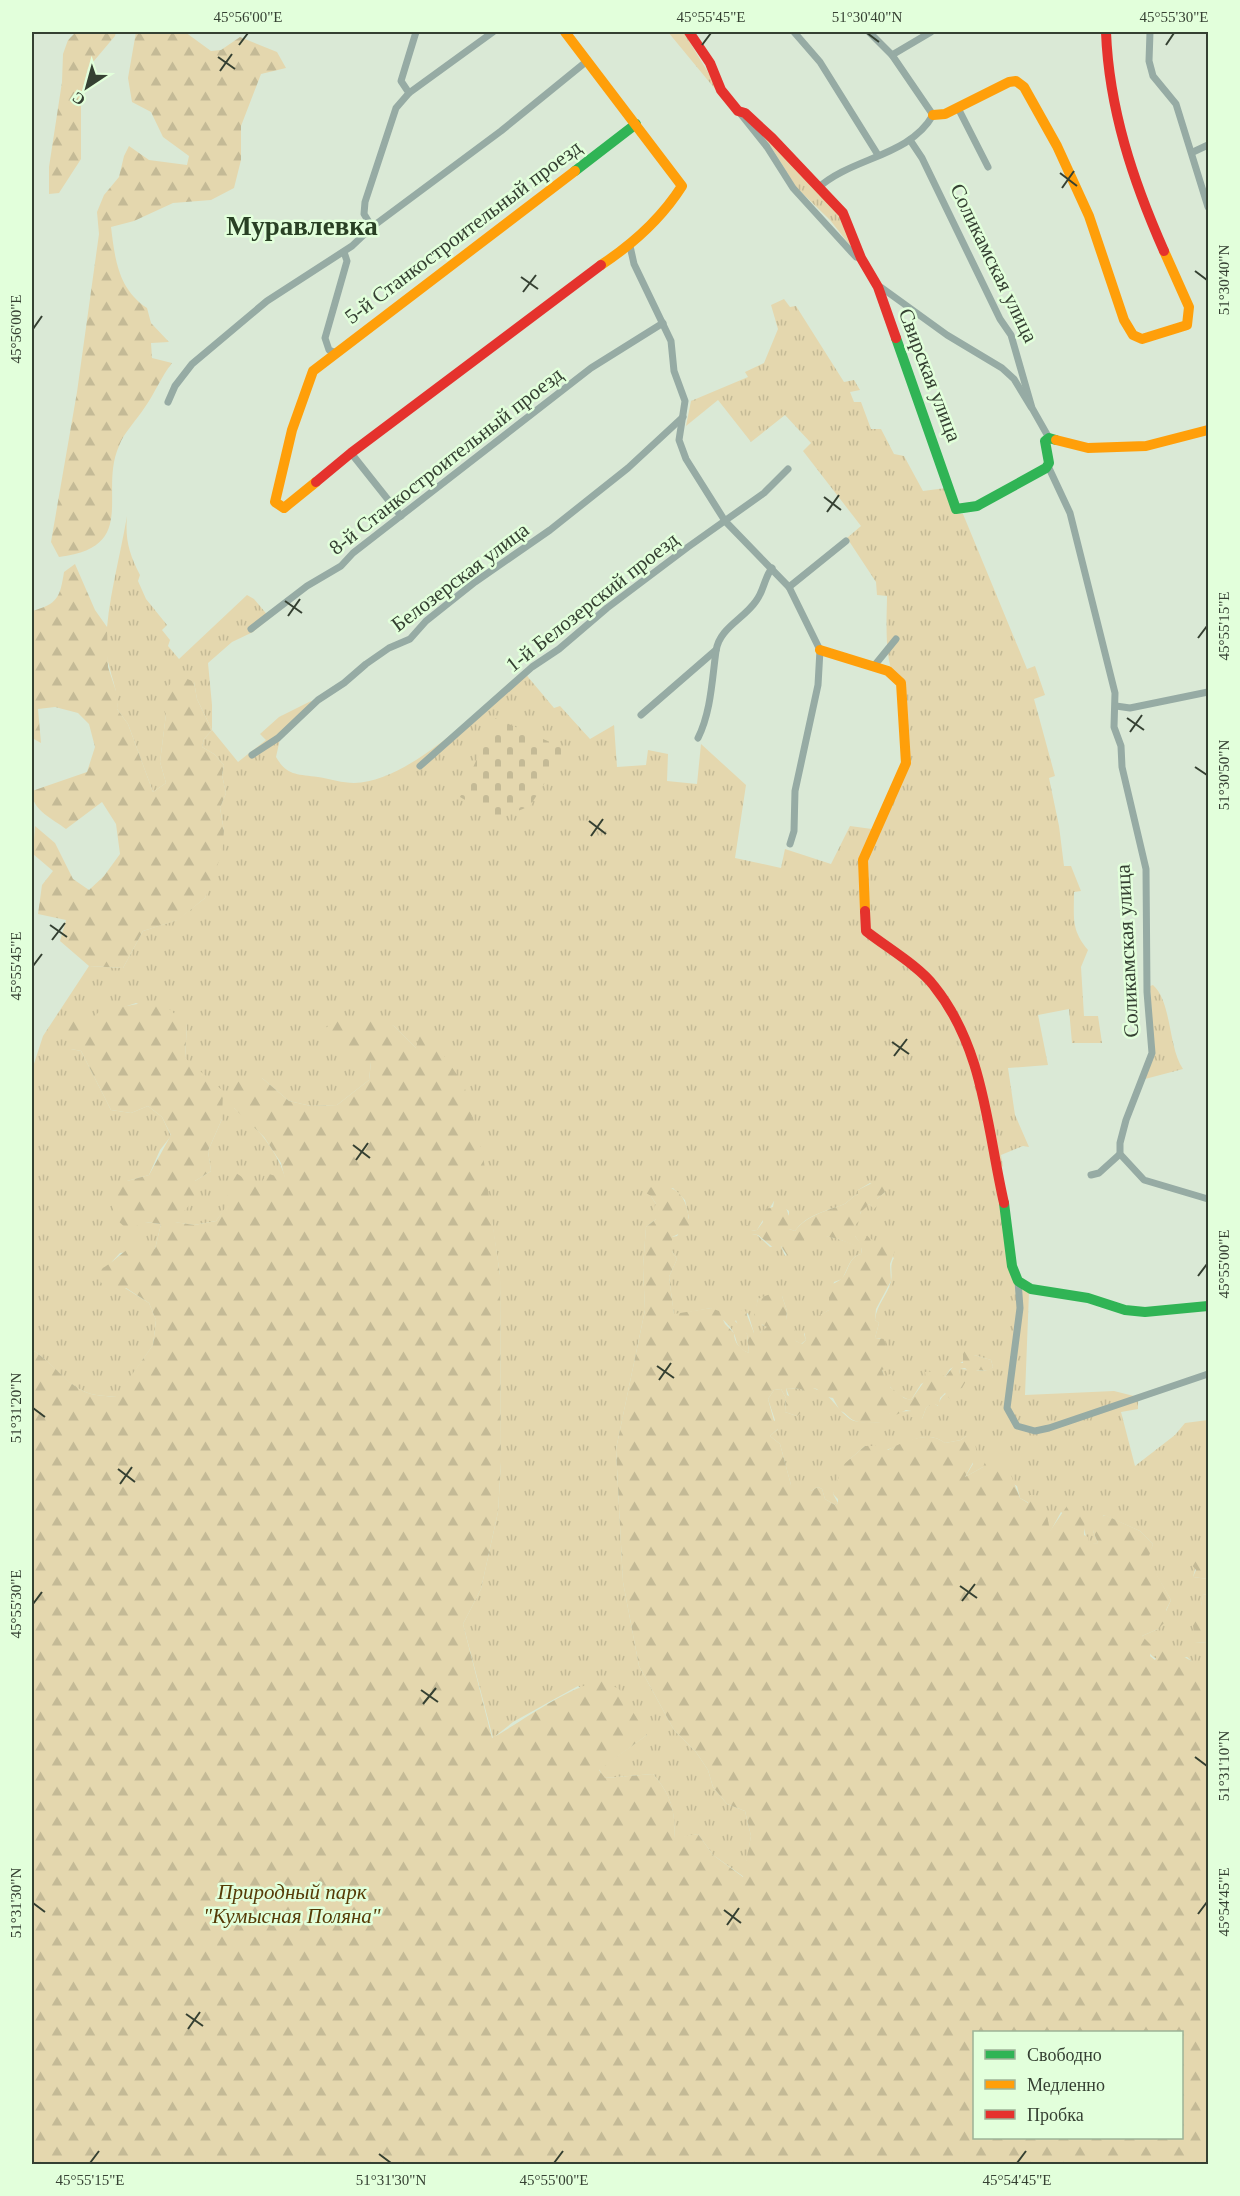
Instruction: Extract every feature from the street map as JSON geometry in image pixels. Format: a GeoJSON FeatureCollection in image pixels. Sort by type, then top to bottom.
{"type":"FeatureCollection","features":[{"type":"Feature","properties":{"kind":"street"},"geometry":{"type":"LineString","coordinates":[[409,93],[401,81],[416,32]]}},
{"type":"Feature","properties":{"kind":"street"},"geometry":{"type":"LineString","coordinates":[[372,227],[364,214],[365,201],[396,108],[409,93],[493,32]]}},
{"type":"Feature","properties":{"kind":"street"},"geometry":{"type":"LineString","coordinates":[[401,516],[351,453],[578,280],[630,246],[670,205],[682,186],[565,32]]}},
{"type":"Feature","properties":{"kind":"street","name":"Свирская улица"},"geometry":{"type":"LineString","coordinates":[[689,32],[710,63],[722,90],[767,147],[804,201],[856,257],[861,258]]}},
{"type":"Feature","properties":{"kind":"street"},"geometry":{"type":"LineString","coordinates":[[794,32],[839,89],[878,154]]}},
{"type":"Feature","properties":{"kind":"street"},"geometry":{"type":"LineString","coordinates":[[869,32],[892,55],[933,115]]}},
{"type":"Feature","properties":{"kind":"street"},"geometry":{"type":"LineString","coordinates":[[892,55],[931,32]]}},
{"type":"Feature","properties":{"kind":"street"},"geometry":{"type":"LineString","coordinates":[[933,115],[945,114],[1009,82],[1016,81],[1024,87],[1057,146],[1089,216],[1124,320],[1133,334],[1142,339],[1186,326],[1190,317],[1189,307],[1147,215],[1128,154],[1107,61],[1106,32]]}},
{"type":"Feature","properties":{"kind":"street"},"geometry":{"type":"LineString","coordinates":[[1150,32],[1149,60],[1154,76],[1176,104],[1209,207]]}},
{"type":"Feature","properties":{"kind":"street"},"geometry":{"type":"LineString","coordinates":[[168,402],[175,387],[192,364],[267,301],[344,252],[372,227],[501,131],[587,61]]}},
{"type":"Feature","properties":{"kind":"street"},"geometry":{"type":"LineString","coordinates":[[958,108],[988,167]]}},
{"type":"Feature","properties":{"kind":"street","name":"Свирская улица"},"geometry":{"type":"LineString","coordinates":[[738,111],[745,113],[772,138],[843,213],[861,258],[878,287],[956,509],[977,506],[1003,494],[1048,466]]}},
{"type":"Feature","properties":{"kind":"street"},"geometry":{"type":"LineString","coordinates":[[818,188],[878,154],[910,140],[925,128],[933,115]]}},
{"type":"Feature","properties":{"kind":"street","name":"5-й Станкостроительный проезд"},"geometry":{"type":"LineString","coordinates":[[351,453],[284,508],[275,502],[292,430],[313,371],[320,368],[336,353],[636,124]]}},
{"type":"Feature","properties":{"kind":"street","name":"Соликамская улица"},"geometry":{"type":"LineString","coordinates":[[910,140],[922,158],[1000,319],[1011,335],[1032,408],[1049,438]]}},
{"type":"Feature","properties":{"kind":"street"},"geometry":{"type":"LineString","coordinates":[[1193,152],[1209,145]]}},
{"type":"Feature","properties":{"kind":"street"},"geometry":{"type":"LineString","coordinates":[[630,246],[640,277],[671,341],[674,371],[685,400],[679,440],[691,471],[722,512],[725,521],[789,587],[820,650],[818,685],[795,791],[795,831],[790,844]]}},
{"type":"Feature","properties":{"kind":"street"},"geometry":{"type":"LineString","coordinates":[[336,353],[329,350],[325,338],[347,261],[344,252]]}},
{"type":"Feature","properties":{"kind":"street"},"geometry":{"type":"LineString","coordinates":[[878,287],[1002,368],[1014,379],[1032,408]]}},
{"type":"Feature","properties":{"kind":"street","name":"8-й Станкостроительный проезд"},"geometry":{"type":"LineString","coordinates":[[251,629],[307,586],[341,566],[353,553],[591,368],[663,323]]}},
{"type":"Feature","properties":{"kind":"street","name":"Белозерская улица"},"geometry":{"type":"LineString","coordinates":[[252,755],[278,738],[318,700],[390,648],[410,639],[426,621],[475,582],[559,523],[628,468],[683,417]]}},
{"type":"Feature","properties":{"kind":"street"},"geometry":{"type":"LineString","coordinates":[[1048,466],[1045,441],[1049,438],[1088,448],[1146,446],[1209,430]]}},
{"type":"Feature","properties":{"kind":"street","name":"Соликамская улица"},"geometry":{"type":"LineString","coordinates":[[1048,466],[1070,513],[1115,693],[1114,727],[1121,746],[1122,767],[1146,868],[1147,992],[1152,1053],[1126,1120],[1120,1143],[1120,1154]]}},
{"type":"Feature","properties":{"kind":"street","name":"1-й Белозерский проезд"},"geometry":{"type":"LineString","coordinates":[[420,766],[532,668],[764,493],[788,469]]}},
{"type":"Feature","properties":{"kind":"street"},"geometry":{"type":"LineString","coordinates":[[789,587],[846,541]]}},
{"type":"Feature","properties":{"kind":"street"},"geometry":{"type":"LineString","coordinates":[[698,738],[704,726],[716,650],[726,630],[746,614],[757,600],[772,568]]}},
{"type":"Feature","properties":{"kind":"street"},"geometry":{"type":"LineString","coordinates":[[874,666],[896,639]]}},
{"type":"Feature","properties":{"kind":"street"},"geometry":{"type":"LineString","coordinates":[[641,715],[716,650]]}},
{"type":"Feature","properties":{"kind":"street"},"geometry":{"type":"LineString","coordinates":[[820,650],[888,671],[901,683],[906,763],[863,860],[866,931],[916,968],[943,998],[957,1019],[980,1074],[990,1144],[1008,1222],[1012,1266],[1018,1281],[1020,1308],[1007,1408],[1017,1426],[1035,1431],[1209,1374]]}},
{"type":"Feature","properties":{"kind":"street"},"geometry":{"type":"LineString","coordinates":[[1116,706],[1130,708],[1209,692]]}},
{"type":"Feature","properties":{"kind":"street"},"geometry":{"type":"LineString","coordinates":[[1090,1175],[1099,1173],[1120,1154],[1144,1180],[1209,1199]]}},
{"type":"Feature","properties":{"kind":"street"},"geometry":{"type":"LineString","coordinates":[[1018,1281],[1031,1289],[1088,1298],[1125,1310],[1145,1312],[1209,1306]]}},
{"type":"Feature","properties":{"kind":"green space"},"geometry":{"type":"Polygon","coordinates":[[[76,32],[116,32],[88,68],[81,96],[81,159],[59,193],[49,194],[49,167],[62,82],[63,54],[68,40],[76,32]]]}},
{"type":"Feature","properties":{"kind":"green space"},"geometry":{"type":"Polygon","coordinates":[[[136,32],[185,32],[211,51],[221,50],[240,37],[277,52],[286,68],[261,74],[241,126],[241,160],[234,188],[211,200],[173,203],[134,221],[111,227],[114,250],[124,282],[137,300],[147,308],[151,323],[169,342],[151,343],[152,358],[172,363],[119,446],[114,464],[112,515],[108,530],[100,542],[84,551],[59,557],[51,542],[77,392],[99,234],[97,212],[104,195],[119,177],[129,146],[149,160],[187,165],[189,156],[163,137],[151,112],[132,102],[128,78],[136,32]]]}},
{"type":"Feature","properties":{"kind":"green space"},"geometry":{"type":"Polygon","coordinates":[[[668,32],[685,32],[720,95],[668,32]]]}},
{"type":"Feature","properties":{"kind":"green space"},"geometry":{"type":"Polygon","coordinates":[[[746,117],[839,212],[856,253],[830,220],[796,187],[772,148],[746,117]]]}},
{"type":"Feature","properties":{"kind":"green space"},"geometry":{"type":"Polygon","coordinates":[[[784,299],[790,307],[796,306],[844,382],[854,380],[860,390],[850,392],[854,402],[861,402],[871,429],[881,429],[894,454],[904,456],[923,491],[946,488],[953,513],[963,514],[1027,669],[1035,666],[1045,695],[1034,699],[1055,776],[1049,778],[1064,866],[1071,866],[1081,891],[1074,892],[1074,917],[1076,930],[1088,950],[1081,967],[1084,1016],[1098,1016],[1102,1043],[1072,1043],[1069,1009],[1038,1015],[1048,1065],[1008,1068],[1015,1115],[1029,1147],[1023,1146],[1001,1155],[1003,1166],[998,1170],[1015,1266],[1029,1292],[1025,1395],[1114,1391],[1138,1397],[1138,1409],[1121,1412],[1135,1466],[1175,1435],[1185,1423],[1208,1420],[1208,1544],[1202,1544],[1193,1577],[1208,1579],[1208,1594],[1203,1595],[1195,1643],[1208,1642],[1208,1676],[1187,1657],[1157,1659],[1146,1646],[1142,1636],[1158,1629],[1171,1600],[1147,1559],[1153,1544],[1140,1531],[1104,1515],[1093,1531],[1098,1543],[1088,1545],[1084,1528],[1061,1512],[1050,1532],[1029,1503],[1020,1498],[1017,1486],[983,1467],[965,1477],[973,1464],[966,1436],[961,1440],[945,1443],[931,1437],[917,1438],[887,1449],[865,1446],[850,1459],[833,1494],[838,1503],[835,1505],[825,1499],[822,1489],[818,1487],[811,1491],[791,1485],[780,1444],[770,1436],[778,1429],[768,1399],[774,1390],[781,1389],[786,1398],[785,1412],[797,1416],[786,1388],[801,1389],[806,1393],[813,1388],[820,1391],[830,1398],[845,1415],[857,1422],[884,1422],[890,1412],[912,1411],[922,1419],[926,1408],[932,1402],[938,1406],[944,1395],[956,1389],[960,1369],[987,1371],[993,1367],[991,1360],[974,1355],[950,1369],[945,1377],[940,1375],[921,1384],[911,1400],[898,1394],[887,1383],[881,1361],[886,1347],[880,1338],[875,1338],[879,1323],[875,1320],[890,1286],[894,1258],[878,1244],[862,1246],[855,1236],[854,1226],[863,1208],[869,1204],[874,1208],[877,1199],[885,1192],[870,1183],[858,1190],[858,1194],[846,1203],[810,1217],[795,1231],[789,1229],[789,1211],[774,1201],[757,1230],[751,1231],[770,1247],[781,1246],[785,1256],[804,1242],[804,1237],[807,1239],[827,1236],[862,1247],[861,1254],[852,1260],[842,1279],[834,1282],[829,1310],[816,1318],[804,1334],[806,1340],[801,1344],[796,1341],[786,1320],[787,1311],[782,1296],[758,1299],[756,1309],[762,1325],[768,1327],[760,1333],[754,1333],[748,1313],[735,1321],[747,1334],[749,1353],[738,1346],[730,1327],[711,1308],[674,1315],[669,1277],[677,1259],[672,1251],[672,1237],[677,1236],[689,1218],[685,1200],[673,1188],[651,1196],[656,1204],[656,1219],[646,1227],[643,1267],[645,1310],[616,1449],[623,1582],[639,1666],[674,1730],[696,1752],[708,1770],[713,1787],[727,1804],[745,1811],[751,1836],[744,1877],[713,1855],[698,1834],[674,1839],[671,1804],[653,1774],[604,1778],[599,1769],[647,1735],[578,1686],[513,1722],[493,1738],[463,1624],[481,1589],[498,1512],[501,1462],[500,1275],[492,1222],[416,1048],[394,1026],[364,1017],[340,1017],[371,1062],[369,1080],[337,1105],[311,1106],[289,1101],[262,1078],[234,1108],[266,1140],[286,1180],[260,1190],[253,1187],[227,1189],[228,1205],[216,1221],[194,1225],[174,1222],[184,1209],[195,1181],[211,1171],[208,1151],[222,1119],[185,1058],[187,1025],[136,1003],[121,1008],[71,1049],[81,1051],[111,1110],[131,1113],[148,1106],[162,1117],[171,1136],[160,1150],[149,1175],[127,1181],[145,1222],[161,1224],[155,1249],[120,1253],[107,1267],[125,1288],[149,1303],[156,1320],[153,1345],[117,1397],[95,1395],[72,1385],[32,1350],[32,1070],[43,1036],[89,966],[123,968],[143,931],[177,920],[205,898],[224,831],[220,808],[226,793],[222,775],[224,765],[214,754],[202,747],[204,739],[212,730],[238,762],[266,740],[260,734],[279,717],[311,701],[315,707],[280,739],[276,757],[284,768],[293,773],[341,782],[354,783],[376,779],[398,770],[444,740],[523,671],[554,708],[560,706],[590,739],[614,725],[617,767],[646,765],[648,750],[668,754],[667,781],[697,784],[701,744],[746,785],[735,858],[781,868],[785,849],[831,864],[850,826],[872,829],[901,767],[899,683],[890,666],[888,654],[887,596],[877,595],[876,582],[847,538],[861,526],[803,451],[811,443],[785,415],[751,442],[718,400],[686,426],[691,401],[748,377],[745,372],[764,363],[778,329],[771,305],[784,299]]]}},
{"type":"Feature","properties":{"kind":"green space"},"geometry":{"type":"Polygon","coordinates":[[[127,516],[127,539],[140,575],[138,581],[146,599],[167,625],[162,630],[170,640],[168,646],[179,659],[247,595],[254,599],[270,618],[253,632],[232,642],[208,663],[212,730],[197,699],[194,682],[166,714],[160,762],[166,783],[153,792],[128,724],[117,709],[106,645],[114,580],[127,516]]]}},
{"type":"Feature","properties":{"kind":"green space"},"geometry":{"type":"Polygon","coordinates":[[[75,564],[95,610],[107,627],[108,667],[118,697],[117,709],[128,724],[153,792],[166,783],[160,762],[166,714],[159,700],[177,674],[194,682],[197,699],[212,730],[204,739],[202,747],[214,754],[224,765],[222,775],[226,793],[220,808],[224,831],[222,853],[205,898],[178,920],[143,931],[123,968],[89,966],[60,941],[66,920],[38,914],[42,885],[53,871],[33,854],[35,826],[55,843],[73,879],[89,890],[104,876],[120,854],[116,824],[102,802],[66,829],[39,809],[33,798],[32,791],[87,772],[95,747],[89,724],[78,713],[55,707],[38,709],[41,743],[32,738],[32,611],[47,605],[56,598],[61,588],[64,572],[75,564]]]}},
{"type":"Feature","properties":{"kind":"green space"},"geometry":{"type":"Polygon","coordinates":[[[495,718],[566,749],[530,806],[498,819],[460,797],[495,718]]]}},
{"type":"Feature","properties":{"kind":"green space"},"geometry":{"type":"Polygon","coordinates":[[[1153,985],[1164,1002],[1178,1060],[1183,1069],[1145,1079],[1154,1053],[1150,986],[1153,985]]]}},
{"type":"Feature","properties":{"kind":"green space","name":"Природный парк \"Кумысная Поляна\""},"geometry":{"type":"Polygon","coordinates":[[[159,1000],[187,1025],[185,1058],[223,1091],[222,1119],[208,1151],[211,1171],[195,1181],[197,1196],[175,1222],[194,1225],[216,1221],[227,1205],[227,1189],[236,1173],[260,1189],[266,1173],[285,1179],[281,1163],[264,1137],[234,1108],[231,1087],[245,1076],[262,1078],[289,1101],[311,1106],[337,1105],[369,1080],[371,1062],[350,1061],[323,1030],[340,1017],[364,1017],[371,1013],[394,1026],[416,1048],[421,1030],[432,1038],[464,1085],[483,1155],[500,1275],[501,1462],[498,1512],[481,1589],[463,1624],[492,1738],[558,1698],[586,1685],[601,1680],[619,1689],[647,1735],[599,1770],[605,1778],[653,1774],[671,1804],[674,1838],[698,1834],[713,1855],[743,1877],[751,1836],[745,1811],[727,1804],[713,1787],[708,1770],[696,1752],[674,1730],[639,1666],[623,1582],[616,1449],[645,1310],[643,1267],[646,1227],[656,1219],[652,1212],[656,1204],[651,1196],[641,1190],[663,1186],[671,1188],[678,1193],[687,1207],[689,1229],[672,1237],[672,1251],[677,1259],[669,1277],[674,1314],[711,1308],[719,1311],[725,1324],[734,1333],[738,1345],[749,1353],[747,1334],[738,1325],[735,1312],[745,1310],[754,1333],[760,1333],[767,1327],[757,1322],[754,1314],[758,1299],[775,1292],[782,1296],[787,1311],[786,1320],[789,1319],[794,1326],[796,1341],[802,1344],[806,1340],[806,1324],[812,1316],[816,1317],[829,1310],[829,1287],[844,1276],[851,1261],[861,1254],[862,1248],[828,1237],[814,1237],[807,1240],[804,1238],[806,1250],[792,1263],[781,1246],[776,1250],[758,1235],[752,1234],[747,1240],[741,1237],[746,1225],[750,1226],[751,1231],[757,1230],[763,1222],[761,1216],[766,1209],[773,1207],[774,1201],[784,1203],[791,1221],[789,1229],[795,1231],[810,1218],[844,1204],[858,1194],[858,1190],[878,1180],[885,1187],[885,1192],[877,1199],[878,1205],[874,1209],[869,1204],[860,1213],[861,1219],[854,1226],[857,1232],[855,1236],[862,1245],[867,1236],[878,1244],[880,1236],[883,1235],[889,1239],[895,1251],[890,1264],[891,1281],[876,1309],[875,1320],[879,1323],[875,1338],[885,1339],[886,1347],[892,1349],[893,1353],[891,1356],[883,1354],[888,1362],[886,1368],[882,1370],[884,1376],[891,1374],[895,1380],[890,1387],[904,1398],[911,1400],[926,1379],[925,1372],[938,1371],[945,1377],[956,1363],[963,1363],[963,1351],[971,1350],[974,1355],[991,1360],[993,1367],[988,1371],[977,1370],[972,1374],[965,1368],[960,1369],[959,1375],[966,1381],[962,1388],[956,1389],[953,1403],[945,1393],[940,1398],[939,1406],[932,1403],[926,1408],[922,1419],[911,1417],[911,1411],[906,1410],[894,1416],[890,1413],[885,1422],[861,1422],[853,1420],[840,1411],[833,1398],[822,1396],[817,1389],[813,1388],[814,1394],[809,1397],[801,1389],[786,1388],[787,1395],[801,1402],[803,1411],[797,1416],[785,1412],[786,1398],[781,1389],[774,1390],[768,1399],[774,1421],[778,1418],[781,1426],[770,1436],[780,1444],[791,1485],[803,1481],[811,1491],[818,1487],[822,1489],[825,1499],[835,1505],[838,1499],[833,1494],[843,1465],[865,1446],[884,1446],[888,1450],[916,1438],[932,1437],[945,1443],[961,1440],[966,1436],[975,1443],[977,1455],[965,1477],[983,1467],[988,1455],[1005,1460],[1020,1498],[1028,1503],[1030,1495],[1040,1496],[1050,1531],[1067,1506],[1080,1509],[1085,1516],[1084,1535],[1088,1537],[1088,1544],[1098,1543],[1093,1531],[1096,1521],[1105,1515],[1140,1531],[1153,1544],[1148,1559],[1171,1600],[1166,1610],[1168,1619],[1158,1629],[1142,1636],[1152,1646],[1150,1656],[1155,1660],[1160,1650],[1174,1652],[1203,1664],[1208,1676],[1208,2164],[32,2164],[32,1350],[80,1389],[91,1394],[116,1397],[153,1345],[156,1320],[149,1303],[126,1288],[105,1289],[95,1272],[134,1245],[155,1249],[161,1224],[145,1222],[128,1230],[117,1220],[109,1197],[127,1181],[149,1175],[171,1135],[162,1117],[148,1106],[131,1113],[111,1110],[81,1051],[71,1049],[67,1029],[73,1020],[95,1016],[109,1001],[121,1007],[159,1000]]]}},
{"type":"Feature","properties":{"kind":"green space"},"geometry":{"type":"Polygon","coordinates":[[[1202,1544],[1208,1544],[1208,1579],[1193,1577],[1196,1570],[1191,1564],[1202,1544]]]}},
{"type":"Feature","properties":{"kind":"green space"},"geometry":{"type":"Polygon","coordinates":[[[1208,1594],[1208,1642],[1195,1643],[1192,1617],[1201,1606],[1203,1595],[1208,1594]]]}},
{"type":"Feature","properties":{"kind":"traffic: fast"},"geometry":{"type":"LineString","coordinates":[[575,171],[636,124]]}},
{"type":"Feature","properties":{"kind":"traffic: fast"},"geometry":{"type":"LineString","coordinates":[[896,338],[956,509],[977,506],[1046,468],[1049,463],[1045,441],[1049,438],[1056,440]]}},
{"type":"Feature","properties":{"kind":"traffic: fast"},"geometry":{"type":"LineString","coordinates":[[1004,1203],[1012,1266],[1018,1281],[1031,1289],[1088,1298],[1125,1310],[1145,1312],[1208,1306]]}},
{"type":"Feature","properties":{"kind":"traffic: slow"},"geometry":{"type":"LineString","coordinates":[[565,32],[682,186],[646,230],[601,265]]}},
{"type":"Feature","properties":{"kind":"traffic: slow"},"geometry":{"type":"LineString","coordinates":[[933,115],[945,114],[1009,82],[1016,81],[1024,87],[1057,146],[1089,216],[1124,320],[1133,335],[1142,339],[1187,325],[1189,307],[1164,251]]}},
{"type":"Feature","properties":{"kind":"traffic: slow"},"geometry":{"type":"LineString","coordinates":[[316,482],[284,508],[275,502],[292,430],[313,371],[575,171]]}},
{"type":"Feature","properties":{"kind":"traffic: slow"},"geometry":{"type":"LineString","coordinates":[[1056,440],[1088,448],[1146,446],[1208,430]]}},
{"type":"Feature","properties":{"kind":"traffic: slow"},"geometry":{"type":"LineString","coordinates":[[820,650],[888,671],[901,683],[906,763],[863,860],[865,911]]}},
{"type":"Feature","properties":{"kind":"traffic: jam"},"geometry":{"type":"LineString","coordinates":[[689,32],[710,63],[721,90],[738,111],[745,113],[772,138],[843,213],[861,258],[878,287],[896,338]]}},
{"type":"Feature","properties":{"kind":"traffic: jam"},"geometry":{"type":"LineString","coordinates":[[1106,32],[1112,89],[1124,144],[1142,198],[1164,251]]}},
{"type":"Feature","properties":{"kind":"traffic: jam"},"geometry":{"type":"LineString","coordinates":[[316,482],[351,453],[601,265]]}},
{"type":"Feature","properties":{"kind":"traffic: jam"},"geometry":{"type":"LineString","coordinates":[[865,911],[866,931],[928,979],[951,1010],[964,1036],[974,1062],[988,1118],[1004,1203]]}},
{"type":"Feature","properties":{"kind":"district","name":"Муравлевка"},"geometry":{"type":"Point","coordinates":[302,226]}}]}
